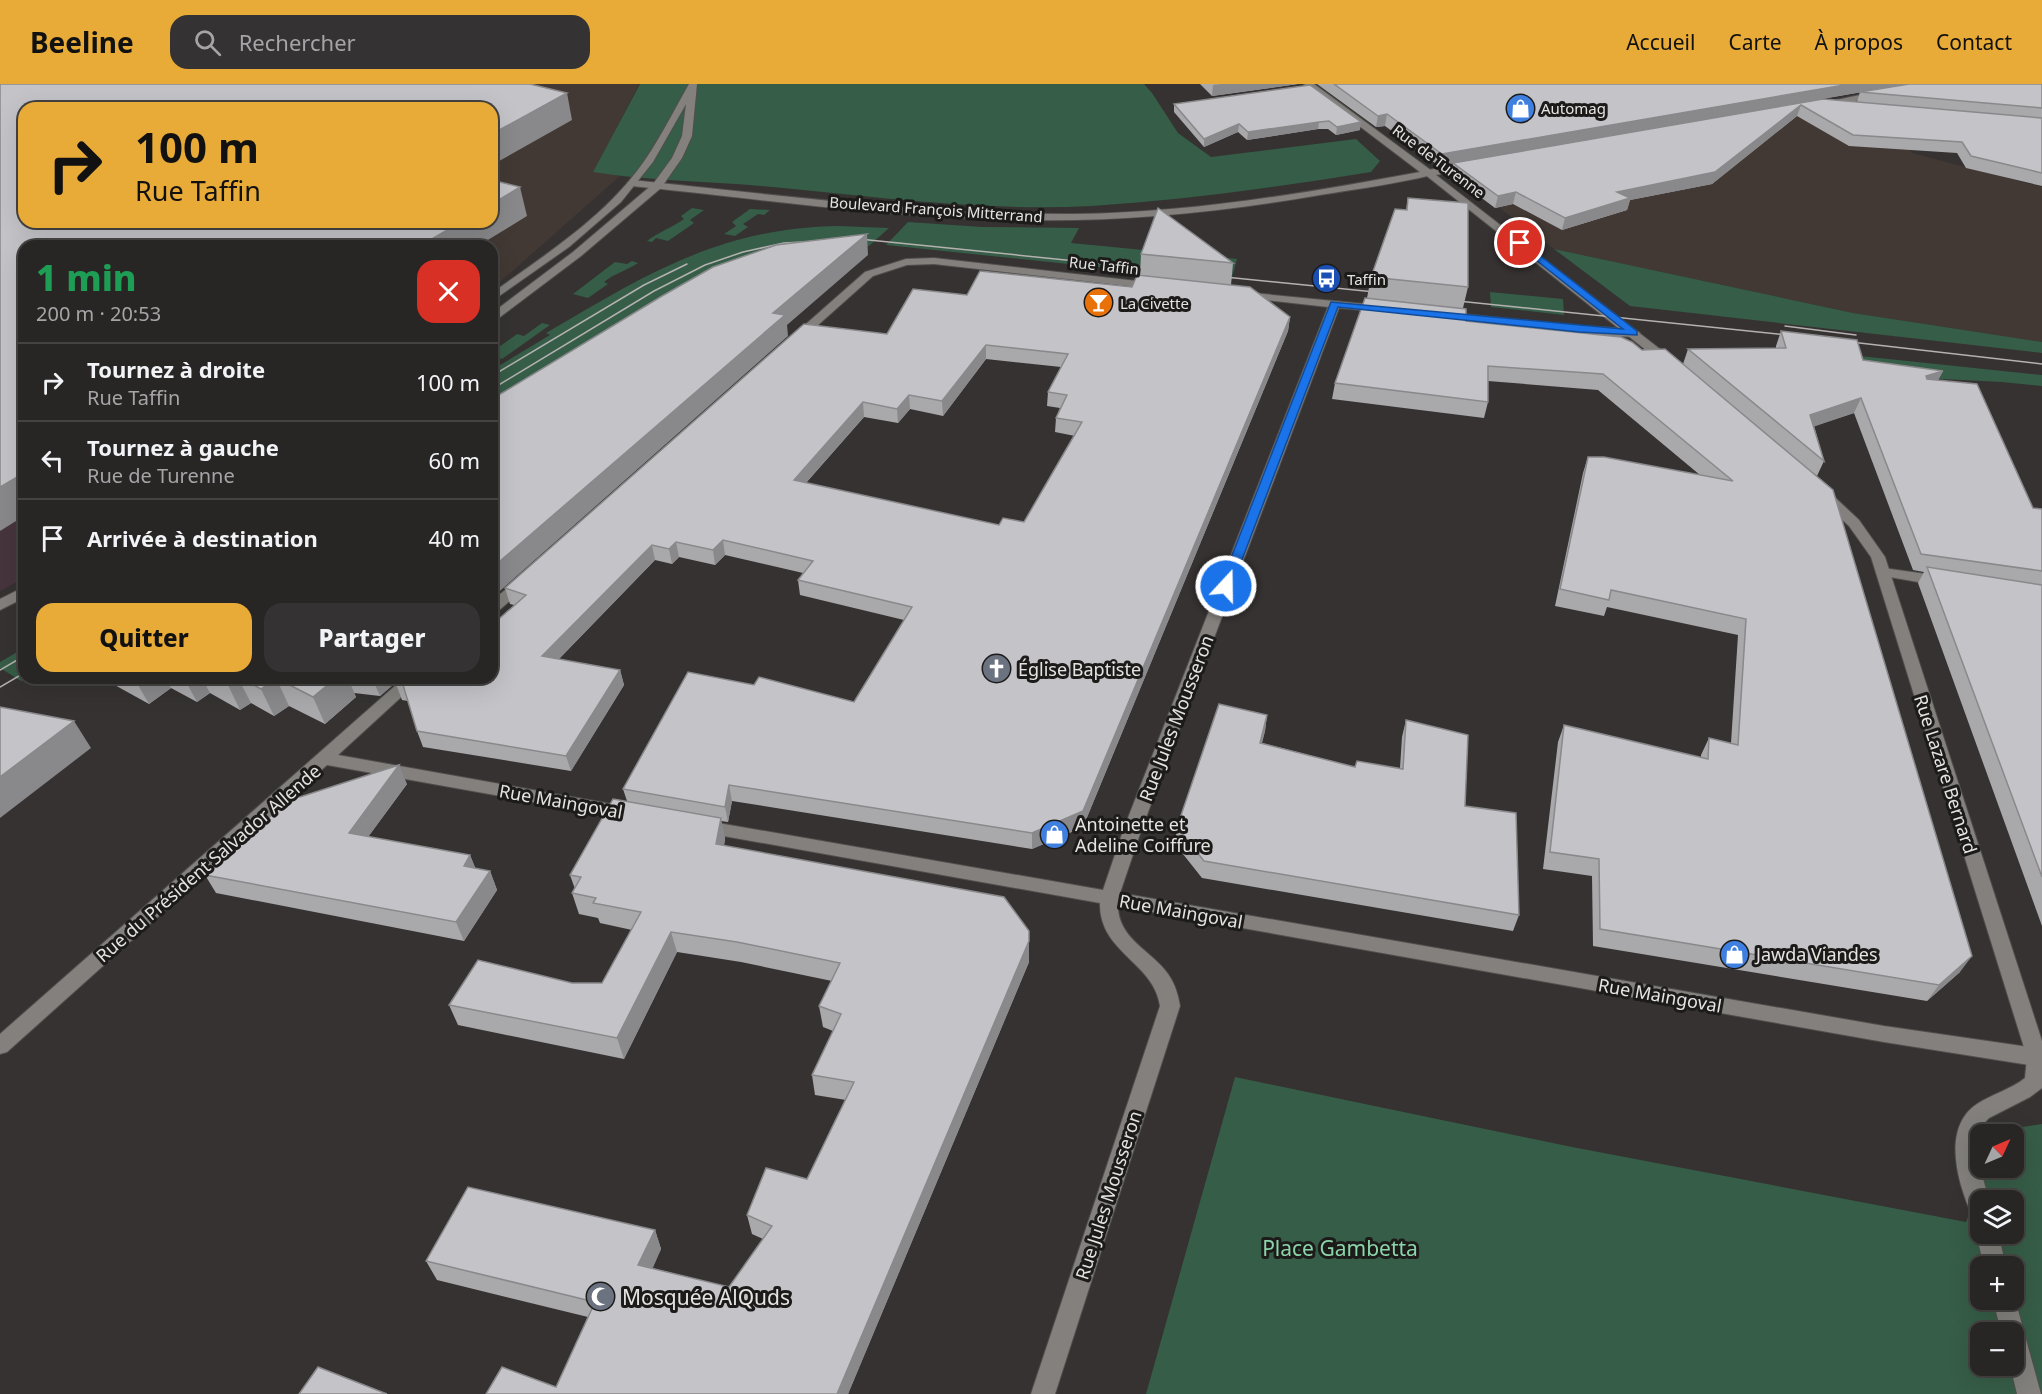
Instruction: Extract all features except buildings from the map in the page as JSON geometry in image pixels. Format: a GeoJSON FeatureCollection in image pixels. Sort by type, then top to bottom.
{"type":"FeatureCollection","features":[{"type":"Feature","properties":{"kind":"street"},"geometry":{"type":"LineString","coordinates":[[498,293],[587,225],[632,183],[651,158],[692,85]]}},
{"type":"Feature","properties":{"kind":"street"},"geometry":{"type":"LineString","coordinates":[[498,315],[570,261],[657,186],[671,167],[687,136],[692,85]]}},
{"type":"Feature","properties":{"kind":"street","name":"Rue de Turenne"},"geometry":{"type":"LineString","coordinates":[[1306,86],[1428,173],[1681,372]]}},
{"type":"Feature","properties":{"kind":"street"},"geometry":{"type":"LineString","coordinates":[[1860,109],[1815,105],[1892,92]]}},
{"type":"Feature","properties":{"kind":"street","name":"Boulevard François Mitterrand"},"geometry":{"type":"LineString","coordinates":[[632,183],[964,215],[1076,217],[1220,206],[1488,163]]}},
{"type":"Feature","properties":{"kind":"street","name":"Rue Taffin"},"geometry":{"type":"LineString","coordinates":[[782,351],[861,280],[875,271],[894,264],[934,261],[1169,287]]}},
{"type":"Feature","properties":{"kind":"street"},"geometry":{"type":"LineString","coordinates":[[1225,293],[1393,310]]}},
{"type":"Feature","properties":{"kind":"street","name":"Rue Jules Mousseron"},"geometry":{"type":"LineString","coordinates":[[1043,1394],[1170,1006],[1171,995],[1165,983],[1121,938],[1112,925],[1110,899],[1133,828],[1335,304]]}},
{"type":"Feature","properties":{"kind":"street"},"geometry":{"type":"LineString","coordinates":[[1428,314],[1579,330],[1634,333]]}},
{"type":"Feature","properties":{"kind":"street","name":"Rue Lazare Bernard"},"geometry":{"type":"LineString","coordinates":[[1809,482],[1863,533],[1878,558],[2040,1058],[2035,1082],[2027,1089],[1980,1113],[1970,1122],[1965,1143],[1975,1190]]}},
{"type":"Feature","properties":{"kind":"street"},"geometry":{"type":"LineString","coordinates":[[498,604],[536,570]]}},
{"type":"Feature","properties":{"kind":"street"},"geometry":{"type":"LineString","coordinates":[[1883,572],[1959,584]]}},
{"type":"Feature","properties":{"kind":"street"},"geometry":{"type":"LineString","coordinates":[[0,605],[18,595]]}},
{"type":"Feature","properties":{"kind":"street","name":"Rue du Président Salvador Allende"},"geometry":{"type":"LineString","coordinates":[[0,1046],[326,759],[407,684]]}},
{"type":"Feature","properties":{"kind":"street","name":"Rue Maingoval"},"geometry":{"type":"LineString","coordinates":[[326,759],[648,816]]}},
{"type":"Feature","properties":{"kind":"street","name":"Rue Maingoval"},"geometry":{"type":"LineString","coordinates":[[683,823],[1872,1032],[2040,1058]]}},
{"type":"Feature","properties":{"kind":"street"},"geometry":{"type":"LineString","coordinates":[[2007,1310],[2030,1394]]}},
{"type":"Feature","properties":{"kind":"shaded area"},"geometry":{"type":"Polygon","coordinates":[[[0,84],[639,84],[594,171],[620,176],[498,284],[498,240],[23,240],[21,228],[498,228],[498,102],[18,102],[18,206],[0,84]]]}},
{"type":"Feature","properties":{"kind":"shaded area"},"geometry":{"type":"Polygon","coordinates":[[[1801,115],[1894,120],[1912,153],[2042,187],[2042,342],[1853,313],[1554,249],[1498,207],[1740,161],[1782,127],[1773,121],[1801,115]]]}},
{"type":"Feature","properties":{"kind":"shaded area"},"geometry":{"type":"Polygon","coordinates":[[[0,402],[18,408],[18,581],[0,591],[0,402]]]}},
{"type":"Feature","properties":{"kind":"green space"},"geometry":{"type":"Polygon","coordinates":[[[640,84],[1144,84],[1178,133],[1211,157],[1356,139],[1380,161],[1371,172],[1266,188],[1197,197],[1092,206],[1051,207],[926,202],[593,172],[640,84]]]}},
{"type":"Feature","properties":{"kind":"green space"},"geometry":{"type":"Polygon","coordinates":[[[692,208],[704,210],[690,220],[694,223],[668,241],[656,238],[652,242],[647,241],[684,219],[681,216],[692,208]]]}},
{"type":"Feature","properties":{"kind":"green space"},"geometry":{"type":"Polygon","coordinates":[[[750,209],[770,210],[764,215],[758,214],[743,224],[748,227],[735,236],[724,234],[736,226],[732,222],[750,209]]]}},
{"type":"Feature","properties":{"kind":"green space"},"geometry":{"type":"Polygon","coordinates":[[[908,222],[982,227],[1079,228],[1071,243],[1237,259],[1231,281],[886,245],[908,222]]]}},
{"type":"Feature","properties":{"kind":"green space"},"geometry":{"type":"Polygon","coordinates":[[[838,226],[889,228],[869,246],[848,245],[697,277],[666,293],[498,395],[498,366],[550,335],[546,333],[617,292],[684,258],[719,245],[756,235],[838,226]]]}},
{"type":"Feature","properties":{"kind":"green space"},"geometry":{"type":"Polygon","coordinates":[[[1554,249],[1853,313],[2042,342],[2042,353],[1630,306],[1554,249]]]}},
{"type":"Feature","properties":{"kind":"green space"},"geometry":{"type":"Polygon","coordinates":[[[632,261],[638,263],[608,279],[604,282],[608,284],[588,298],[573,294],[615,262],[627,264],[632,261]]]}},
{"type":"Feature","properties":{"kind":"green space"},"geometry":{"type":"Polygon","coordinates":[[[1490,292],[1563,299],[1564,315],[1491,307],[1490,292]]]}},
{"type":"Feature","properties":{"kind":"green space"},"geometry":{"type":"Polygon","coordinates":[[[542,323],[550,325],[502,359],[498,358],[498,348],[517,334],[524,336],[542,323]]]}},
{"type":"Feature","properties":{"kind":"green space"},"geometry":{"type":"Polygon","coordinates":[[[1710,348],[1778,356],[1850,355],[2042,375],[2042,386],[1862,375],[1693,354],[1710,348]]]}},
{"type":"Feature","properties":{"kind":"green space"},"geometry":{"type":"Polygon","coordinates":[[[18,652],[18,679],[0,668],[0,662],[18,652]]]}},
{"type":"Feature","properties":{"kind":"green space","name":"Place Gambetta"},"geometry":{"type":"Polygon","coordinates":[[[1235,1077],[1572,1147],[1966,1222],[1970,1212],[1970,1244],[2024,1244],[2024,1190],[1979,1190],[1984,1178],[2024,1178],[2024,1127],[2042,1124],[2042,1394],[1146,1394],[1235,1077]]]}},
{"type":"Feature","properties":{"kind":"tram line"},"geometry":{"type":"LineString","coordinates":[[498,385],[654,291],[705,265],[743,252],[784,243],[859,239],[1155,269]]}},
{"type":"Feature","properties":{"kind":"tram line"},"geometry":{"type":"LineString","coordinates":[[498,372],[644,285],[687,264]]}},
{"type":"Feature","properties":{"kind":"tram line"},"geometry":{"type":"LineString","coordinates":[[1215,276],[1385,293]]}},
{"type":"Feature","properties":{"kind":"tram line"},"geometry":{"type":"LineString","coordinates":[[1448,300],[1797,336]]}},
{"type":"Feature","properties":{"kind":"tram line"},"geometry":{"type":"LineString","coordinates":[[1785,326],[1856,335]]}},
{"type":"Feature","properties":{"kind":"tram line"},"geometry":{"type":"LineString","coordinates":[[1842,341],[2042,364]]}},
{"type":"Feature","properties":{"kind":"tram line"},"geometry":{"type":"LineString","coordinates":[[0,670],[18,660]]}},
{"type":"Feature","properties":{"kind":"tram line"},"geometry":{"type":"LineString","coordinates":[[0,687],[18,676]]}},
{"type":"Feature","properties":{"kind":"place","name":"Automag"},"geometry":{"type":"Point","coordinates":[1520,108]}},
{"type":"Feature","properties":{"kind":"place","name":"Taffin"},"geometry":{"type":"Point","coordinates":[1326,279]}},
{"type":"Feature","properties":{"kind":"place","name":"La Civette"},"geometry":{"type":"Point","coordinates":[1099,303]}},
{"type":"Feature","properties":{"kind":"place","name":"Église Baptiste"},"geometry":{"type":"Point","coordinates":[997,669]}},
{"type":"Feature","properties":{"kind":"place","name":"Antoinette et Adeline Coiffure"},"geometry":{"type":"Point","coordinates":[1054,834]}},
{"type":"Feature","properties":{"kind":"place","name":"Jawda Viandes"},"geometry":{"type":"Point","coordinates":[1735,954]}},
{"type":"Feature","properties":{"kind":"place","name":"Mosquée AlQuds"},"geometry":{"type":"Point","coordinates":[601,1297]}},
{"type":"Feature","properties":{"kind":"route"},"geometry":{"type":"LineString","coordinates":[[1226,586],[1335,304],[1579,330],[1634,333],[1520,243]]}}]}
